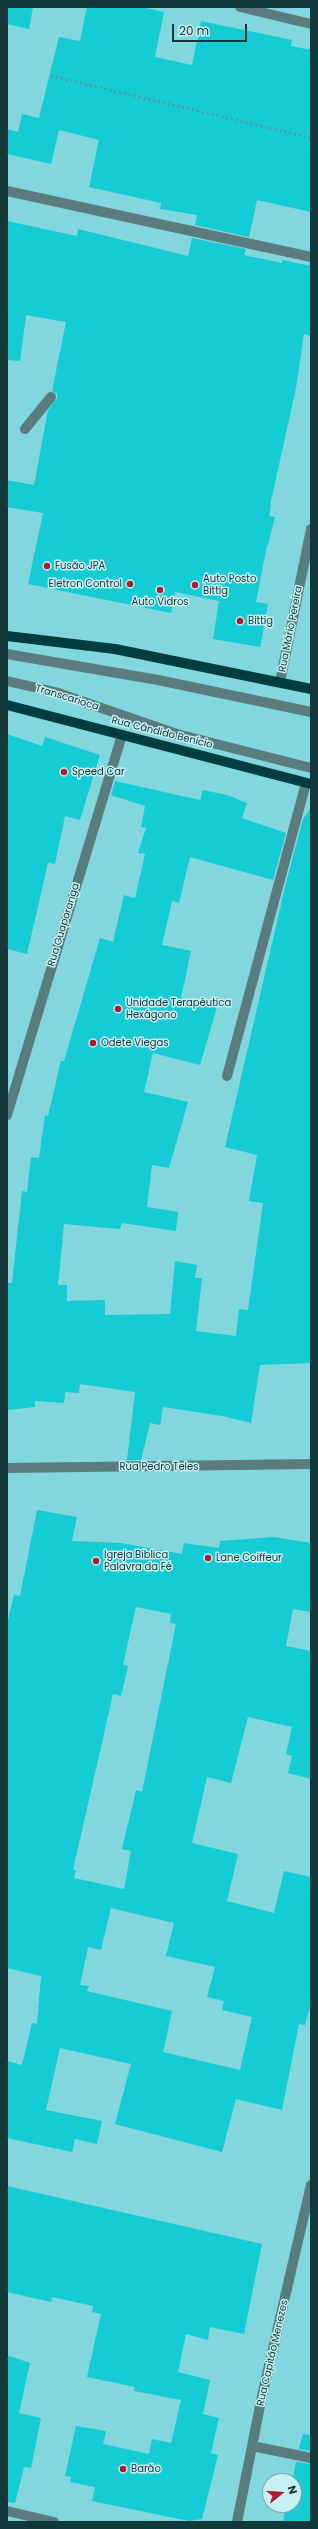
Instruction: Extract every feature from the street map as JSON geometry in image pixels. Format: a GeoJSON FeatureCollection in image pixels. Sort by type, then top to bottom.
{"type":"FeatureCollection","features":[{"type":"Feature","properties":{"kind":"main road"},"geometry":{"type":"LineString","coordinates":[[7,636],[115,649],[311,689]]}},
{"type":"Feature","properties":{"kind":"main road","name":"Rua Cândido Benício"},"geometry":{"type":"LineString","coordinates":[[7,705],[308,783]]}},
{"type":"Feature","properties":{"kind":"street"},"geometry":{"type":"LineString","coordinates":[[240,7],[311,24]]}},
{"type":"Feature","properties":{"kind":"street"},"geometry":{"type":"LineString","coordinates":[[7,191],[311,257]]}},
{"type":"Feature","properties":{"kind":"street"},"geometry":{"type":"LineString","coordinates":[[25,429],[51,397]]}},
{"type":"Feature","properties":{"kind":"street","name":"Rua Mário Pereira"},"geometry":{"type":"LineString","coordinates":[[280,682],[311,529]]}},
{"type":"Feature","properties":{"kind":"street"},"geometry":{"type":"LineString","coordinates":[[7,654],[158,680],[311,712]]}},
{"type":"Feature","properties":{"kind":"street","name":"Transcarioca"},"geometry":{"type":"LineString","coordinates":[[7,681],[55,692],[177,734],[311,768]]}},
{"type":"Feature","properties":{"kind":"street","name":"Rua Guaporanga"},"geometry":{"type":"LineString","coordinates":[[7,1116],[122,736]]}},
{"type":"Feature","properties":{"kind":"street"},"geometry":{"type":"LineString","coordinates":[[227,1076],[308,783]]}},
{"type":"Feature","properties":{"kind":"street","name":"Rua Pedro Teles"},"geometry":{"type":"LineString","coordinates":[[7,1468],[311,1464]]}},
{"type":"Feature","properties":{"kind":"street","name":"Rua Capitão Menezes"},"geometry":{"type":"LineString","coordinates":[[237,2522],[252,2446],[311,2184]]}},
{"type":"Feature","properties":{"kind":"street"},"geometry":{"type":"LineString","coordinates":[[252,2446],[311,2458]]}},
{"type":"Feature","properties":{"kind":"street"},"geometry":{"type":"LineString","coordinates":[[7,2511],[54,2522]]}},
{"type":"Feature","properties":{"kind":"path"},"geometry":{"type":"LineString","coordinates":[[51,76],[311,138]]}},
{"type":"Feature","properties":{"kind":"building"},"geometry":{"type":"Polygon","coordinates":[[[7,7],[33,7],[29,29],[7,24],[7,7]]]}},
{"type":"Feature","properties":{"kind":"building"},"geometry":{"type":"Polygon","coordinates":[[[87,7],[141,7],[164,12],[155,57],[192,65],[201,21],[292,40],[291,46],[311,50],[311,212],[257,200],[249,237],[195,225],[197,215],[160,209],[161,203],[89,187],[99,140],[59,130],[51,164],[7,154],[7,129],[18,132],[22,114],[39,118],[59,37],[80,41],[87,7]]]}},
{"type":"Feature","properties":{"kind":"building"},"geometry":{"type":"Polygon","coordinates":[[[7,221],[77,236],[78,229],[188,256],[192,238],[246,249],[244,255],[282,263],[282,260],[311,266],[311,336],[304,334],[296,388],[271,501],[269,516],[275,517],[267,545],[256,602],[268,604],[260,647],[213,639],[219,601],[175,592],[171,613],[28,584],[43,513],[7,507],[7,480],[34,485],[48,410],[57,398],[57,394],[52,391],[66,322],[26,315],[20,361],[7,360],[7,221]]]}},
{"type":"Feature","properties":{"kind":"building"},"geometry":{"type":"Polygon","coordinates":[[[7,734],[42,746],[45,737],[100,755],[80,820],[65,816],[55,864],[48,863],[27,954],[7,949],[7,734]]]}},
{"type":"Feature","properties":{"kind":"building"},"geometry":{"type":"Polygon","coordinates":[[[115,781],[200,800],[203,790],[227,795],[247,803],[242,818],[286,833],[273,880],[190,857],[179,903],[172,901],[162,945],[191,951],[181,998],[217,1007],[200,1065],[153,1053],[144,1092],[188,1102],[169,1168],[152,1165],[147,1207],[178,1212],[176,1231],[122,1223],[120,1229],[64,1224],[58,1285],[67,1285],[67,1301],[105,1300],[105,1315],[170,1314],[175,1261],[197,1265],[195,1278],[202,1278],[196,1331],[236,1336],[239,1309],[248,1310],[263,1203],[249,1201],[257,1155],[225,1147],[286,883],[303,819],[311,808],[311,1363],[260,1365],[251,1423],[222,1416],[163,1407],[160,1425],[150,1423],[141,1460],[127,1460],[135,1392],[80,1384],[79,1393],[65,1392],[64,1403],[35,1401],[35,1407],[7,1410],[7,1283],[12,1283],[22,1191],[27,1192],[31,1157],[39,1158],[45,1115],[48,1116],[61,1061],[64,1061],[100,938],[113,942],[124,895],[135,898],[145,854],[138,853],[146,828],[141,827],[145,806],[111,795],[115,781]]]}},
{"type":"Feature","properties":{"kind":"building"},"geometry":{"type":"Polygon","coordinates":[[[37,1510],[77,1517],[72,1541],[121,1543],[182,1554],[184,1543],[219,1548],[220,1541],[274,1537],[311,1543],[311,1612],[293,1609],[286,1646],[311,1651],[311,1779],[288,1773],[292,1756],[286,1754],[292,1727],[248,1717],[231,1783],[207,1777],[192,1843],[238,1854],[227,1901],[274,1913],[284,1871],[311,1877],[311,2004],[305,2025],[299,2024],[282,2110],[236,2099],[222,2152],[115,2124],[131,2064],[60,2048],[46,2110],[102,2121],[97,2144],[75,2139],[72,2152],[7,2138],[7,2061],[22,2065],[32,2023],[37,2024],[41,1976],[7,1968],[7,1624],[14,1595],[20,1596],[37,1510]],[[136,1607],[123,1665],[128,1666],[121,1696],[113,1694],[73,1870],[76,1870],[74,1878],[124,1889],[131,1851],[122,1849],[136,1790],[142,1792],[176,1624],[170,1623],[171,1614],[136,1607]],[[111,1908],[101,1950],[88,1947],[80,1985],[89,1986],[87,1991],[172,2011],[163,2052],[240,2070],[252,2017],[222,2010],[224,2001],[207,1997],[215,1967],[166,1956],[174,1923],[111,1908]]]}},
{"type":"Feature","properties":{"kind":"building"},"geometry":{"type":"Polygon","coordinates":[[[7,2186],[262,2244],[244,2334],[210,2327],[208,2340],[186,2334],[178,2372],[210,2380],[203,2414],[219,2418],[211,2453],[218,2455],[202,2519],[189,2521],[92,2501],[95,2487],[70,2482],[71,2477],[65,2476],[76,2426],[106,2431],[103,2444],[149,2454],[152,2439],[171,2443],[181,2400],[134,2391],[135,2387],[87,2377],[101,2314],[92,2312],[93,2306],[52,2297],[51,2302],[7,2292],[7,2186]]]}},
{"type":"Feature","properties":{"kind":"building"},"geometry":{"type":"Polygon","coordinates":[[[7,2355],[30,2363],[19,2413],[41,2418],[31,2468],[24,2467],[15,2503],[7,2502],[7,2355]]]}},
{"type":"Feature","properties":{"kind":"building"},"geometry":{"type":"Polygon","coordinates":[[[303,2434],[311,2435],[311,2451],[299,2449],[303,2434]]]}},
{"type":"Feature","properties":{"kind":"building"},"geometry":{"type":"Polygon","coordinates":[[[296,2462],[311,2464],[311,2522],[283,2522],[285,2513],[302,2513],[302,2473],[294,2473],[296,2462]]]}},
{"type":"Feature","properties":{"kind":"place","name":"Fusão JPA"},"geometry":{"type":"Point","coordinates":[47,566]}},
{"type":"Feature","properties":{"kind":"place","name":"Eletron Control"},"geometry":{"type":"Point","coordinates":[130,584]}},
{"type":"Feature","properties":{"kind":"place","name":"Auto Posto Bittig"},"geometry":{"type":"Point","coordinates":[195,585]}},
{"type":"Feature","properties":{"kind":"place","name":"Auto Vidros"},"geometry":{"type":"Point","coordinates":[160,590]}},
{"type":"Feature","properties":{"kind":"place","name":"Bittig"},"geometry":{"type":"Point","coordinates":[240,621]}},
{"type":"Feature","properties":{"kind":"place","name":"Speed Car"},"geometry":{"type":"Point","coordinates":[64,772]}},
{"type":"Feature","properties":{"kind":"place","name":"Unidade Terapêutica Hexágono"},"geometry":{"type":"Point","coordinates":[118,1009]}},
{"type":"Feature","properties":{"kind":"place","name":"Odete Viegas"},"geometry":{"type":"Point","coordinates":[93,1043]}},
{"type":"Feature","properties":{"kind":"place","name":"Lane Coiffeur"},"geometry":{"type":"Point","coordinates":[208,1558]}},
{"type":"Feature","properties":{"kind":"place","name":"Igreja Bíblica Palavra da Fé"},"geometry":{"type":"Point","coordinates":[96,1561]}},
{"type":"Feature","properties":{"kind":"place","name":"Barão"},"geometry":{"type":"Point","coordinates":[123,2469]}}]}
